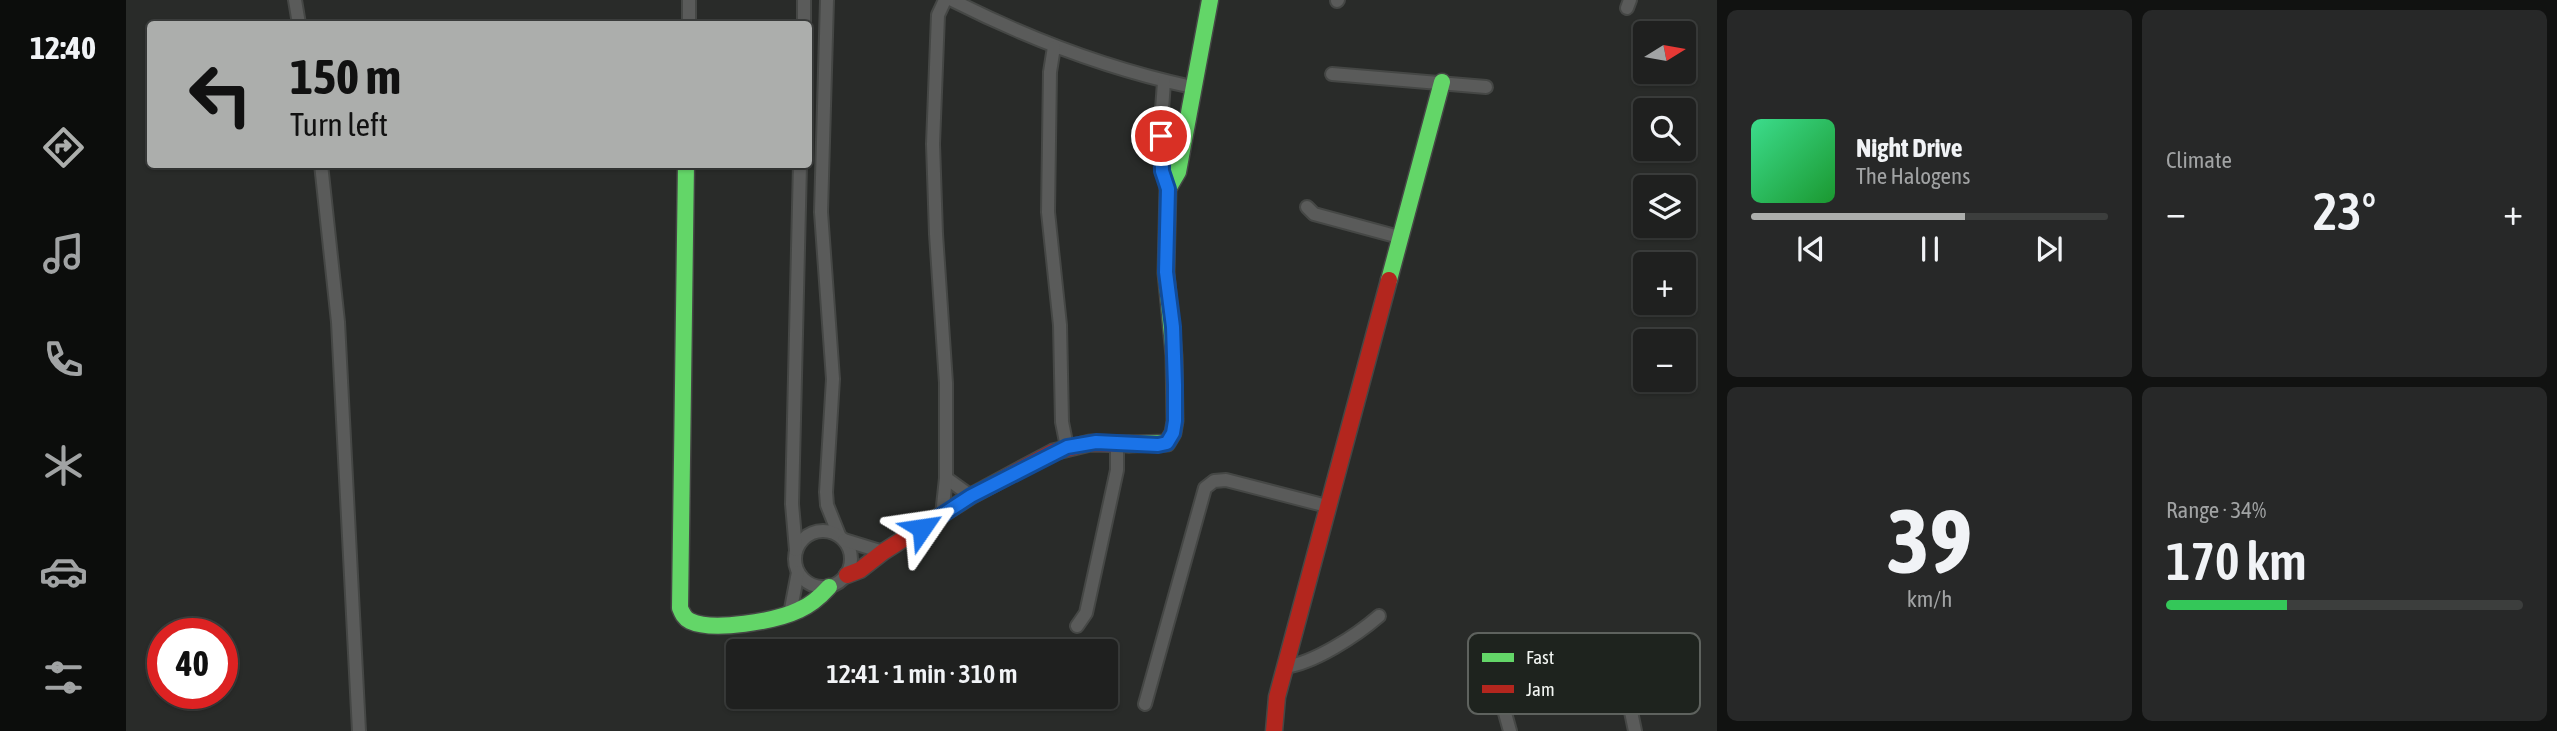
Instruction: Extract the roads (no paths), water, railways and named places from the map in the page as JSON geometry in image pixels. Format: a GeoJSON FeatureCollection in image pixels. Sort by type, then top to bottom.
{"type":"FeatureCollection","features":[{"type":"Feature","properties":{"kind":"street"},"geometry":{"type":"LineString","coordinates":[[295,0],[298,21]]}},
{"type":"Feature","properties":{"kind":"street"},"geometry":{"type":"LineString","coordinates":[[689,0],[689,21]]}},
{"type":"Feature","properties":{"kind":"street"},"geometry":{"type":"LineString","coordinates":[[804,0],[804,21]]}},
{"type":"Feature","properties":{"kind":"street"},"geometry":{"type":"LineString","coordinates":[[827,0],[821,212],[833,389],[827,505],[851,553],[847,575]]}},
{"type":"Feature","properties":{"kind":"street"},"geometry":{"type":"LineString","coordinates":[[942,515],[946,478],[945,346],[936,234],[933,144],[938,15],[945,0]]}},
{"type":"Feature","properties":{"kind":"street"},"geometry":{"type":"LineString","coordinates":[[952,0],[1054,47],[1192,87]]}},
{"type":"Feature","properties":{"kind":"street"},"geometry":{"type":"LineString","coordinates":[[1168,189],[1178,172],[1210,0]]}},
{"type":"Feature","properties":{"kind":"street"},"geometry":{"type":"LineString","coordinates":[[1054,47],[1050,72],[1048,212],[1060,325],[1062,422],[1067,447]]}},
{"type":"Feature","properties":{"kind":"street"},"geometry":{"type":"LineString","coordinates":[[1332,74],[1486,86]]}},
{"type":"Feature","properties":{"kind":"street"},"geometry":{"type":"LineString","coordinates":[[883,552],[832,532],[817,531],[804,538],[794,557],[802,578],[814,586],[836,585],[847,575],[860,570],[883,552],[971,496],[1067,447],[1096,442],[1158,445],[1167,443],[1173,433],[1174,356],[1166,272],[1168,189],[1162,171],[1160,151],[1164,81]]}},
{"type":"Feature","properties":{"kind":"street"},"geometry":{"type":"LineString","coordinates":[[1274,731],[1277,697],[1442,82]]}},
{"type":"Feature","properties":{"kind":"street"},"geometry":{"type":"LineString","coordinates":[[321,168],[338,322],[359,731]]}},
{"type":"Feature","properties":{"kind":"street"},"geometry":{"type":"LineString","coordinates":[[686,168],[680,608],[692,622],[738,623],[772,619],[790,614],[817,600],[829,587]]}},
{"type":"Feature","properties":{"kind":"street"},"geometry":{"type":"LineString","coordinates":[[796,550],[792,504],[800,168]]}},
{"type":"Feature","properties":{"kind":"street"},"geometry":{"type":"LineString","coordinates":[[1307,207],[1314,214],[1399,237]]}},
{"type":"Feature","properties":{"kind":"street"},"geometry":{"type":"LineString","coordinates":[[1077,626],[1086,613],[1117,470],[1117,444]]}},
{"type":"Feature","properties":{"kind":"street"},"geometry":{"type":"LineString","coordinates":[[946,478],[971,496]]}},
{"type":"Feature","properties":{"kind":"street"},"geometry":{"type":"LineString","coordinates":[[1145,704],[1205,488],[1214,481],[1226,480],[1327,506]]}},
{"type":"Feature","properties":{"kind":"street"},"geometry":{"type":"LineString","coordinates":[[790,614],[798,572]]}},
{"type":"Feature","properties":{"kind":"street"},"geometry":{"type":"LineString","coordinates":[[1285,667],[1300,665],[1366,628],[1379,616]]}},
{"type":"Feature","properties":{"kind":"street"},"geometry":{"type":"LineString","coordinates":[[1505,714],[1510,731]]}}]}
